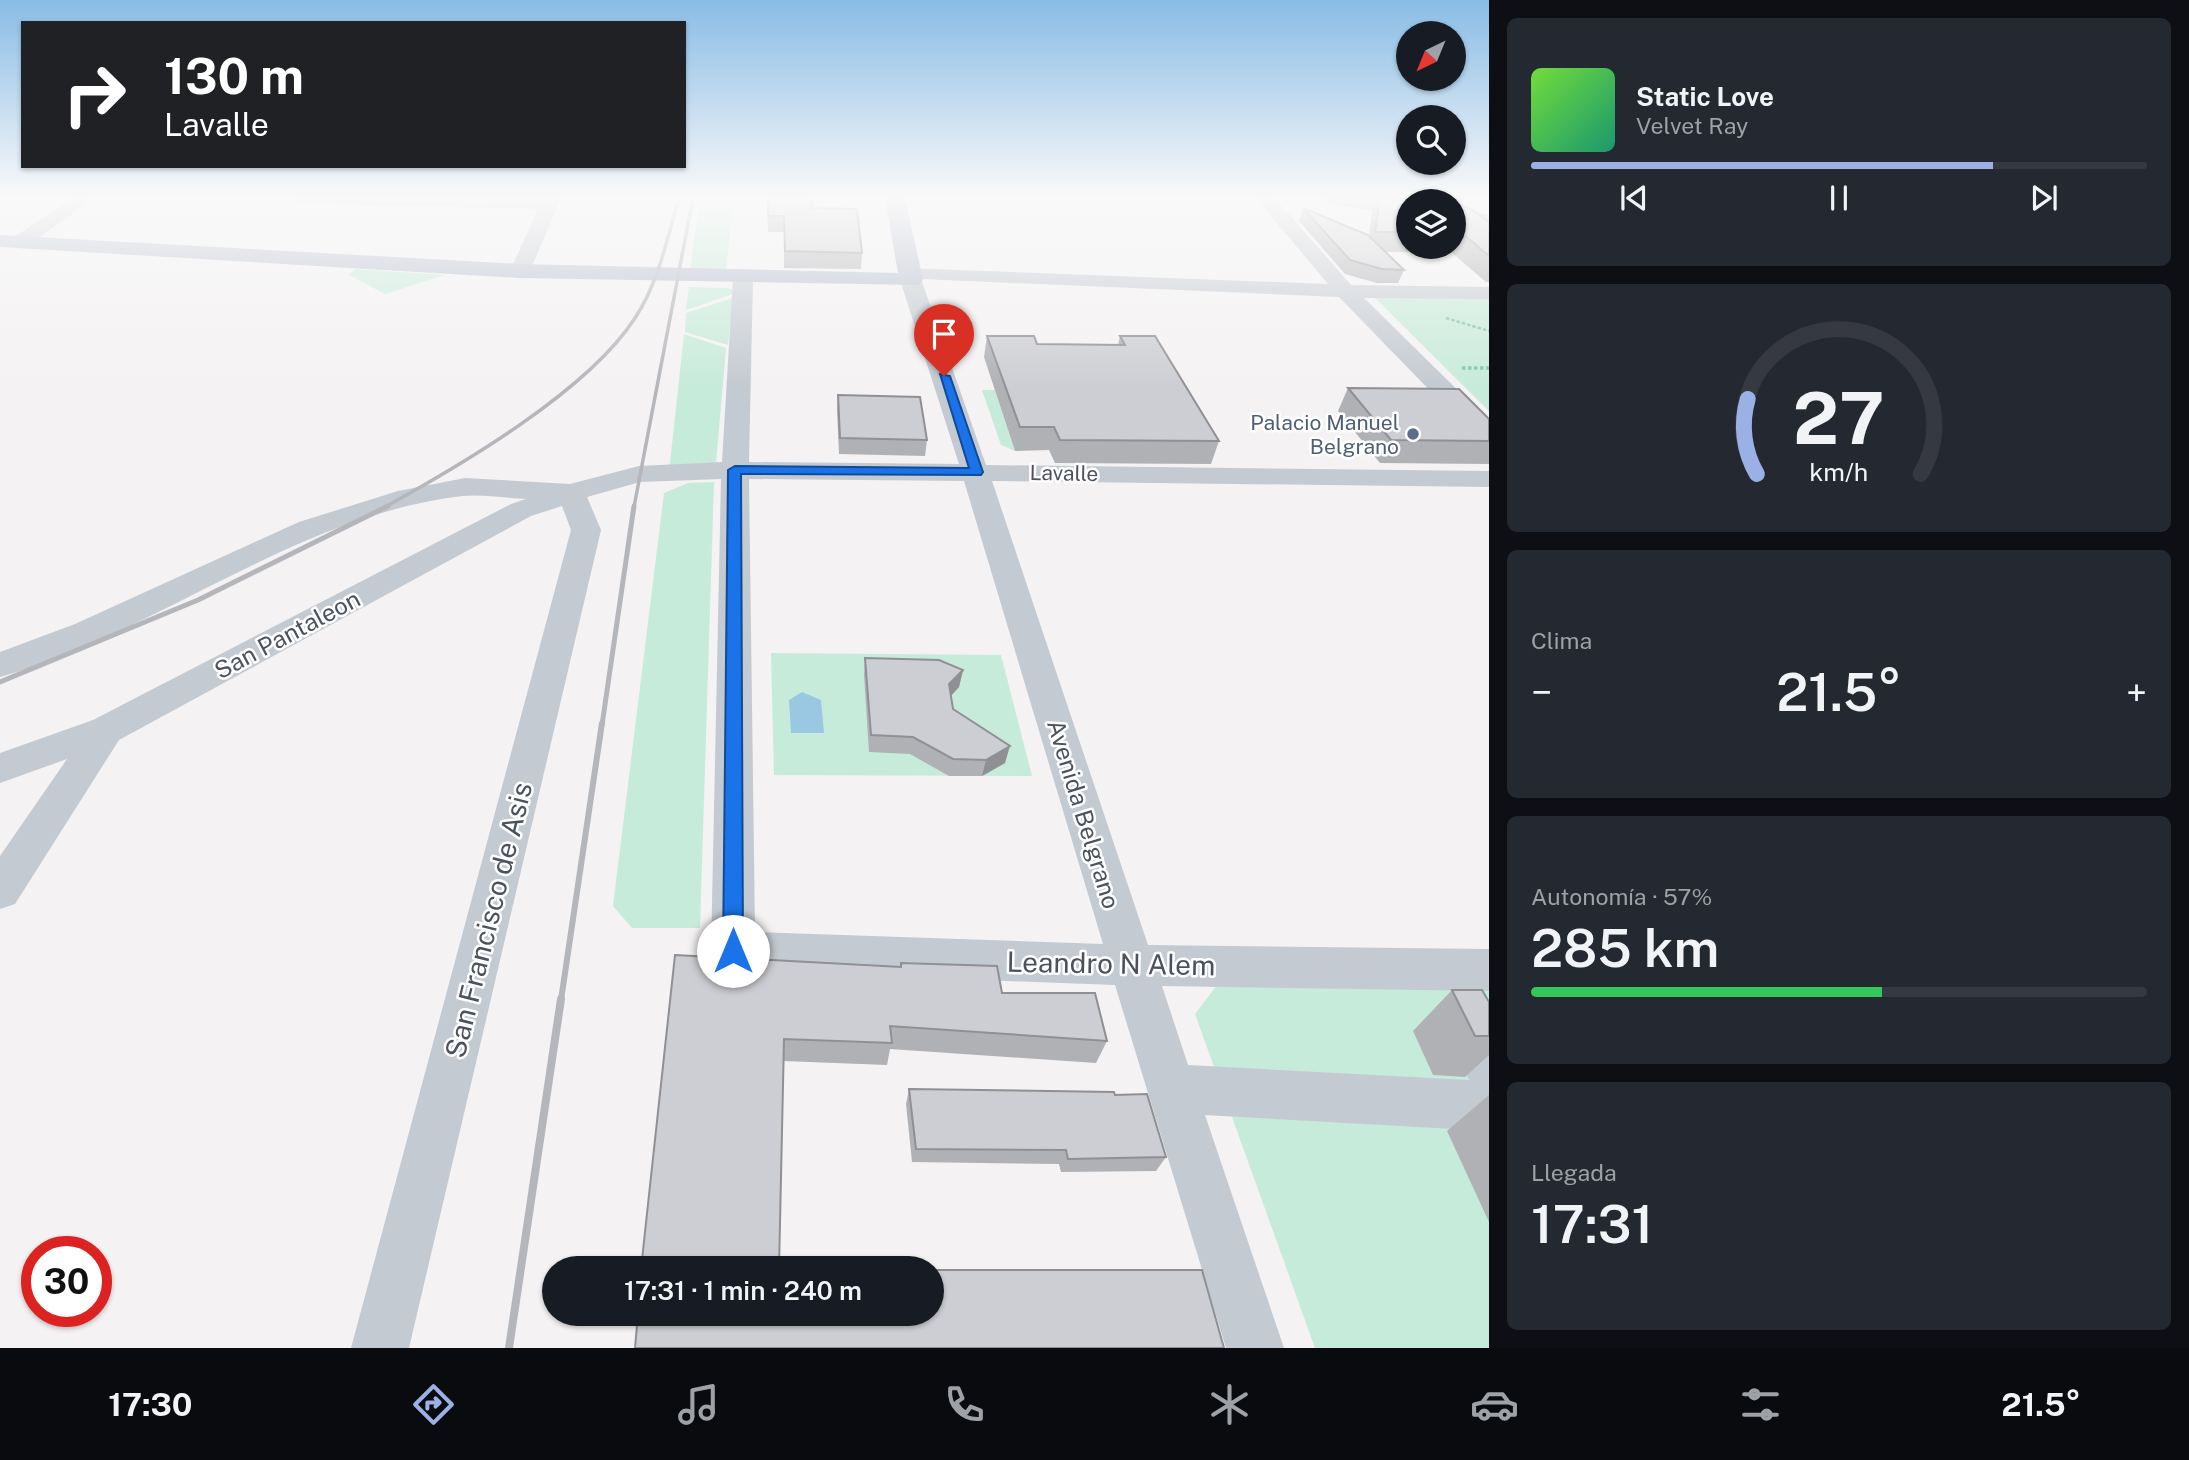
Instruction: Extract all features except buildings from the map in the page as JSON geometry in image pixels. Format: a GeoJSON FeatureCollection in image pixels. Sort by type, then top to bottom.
{"type":"FeatureCollection","features":[{"type":"Feature","properties":{"kind":"main road"},"geometry":{"type":"LineString","coordinates":[[342,261],[520,271],[743,278],[911,276],[908,261]]}},
{"type":"Feature","properties":{"kind":"street"},"geometry":{"type":"LineString","coordinates":[[520,271],[524,261]]}},
{"type":"Feature","properties":{"kind":"street"},"geometry":{"type":"LineString","coordinates":[[1320,261],[1489,436]]}},
{"type":"Feature","properties":{"kind":"street"},"geometry":{"type":"LineString","coordinates":[[911,276],[1489,293]]}},
{"type":"Feature","properties":{"kind":"street","name":"Avenida Belgrano"},"geometry":{"type":"LineString","coordinates":[[911,276],[977,472],[1170,1089],[1255,1348]]}},
{"type":"Feature","properties":{"kind":"street"},"geometry":{"type":"LineString","coordinates":[[735,470],[743,278]]}},
{"type":"Feature","properties":{"kind":"street","name":"Lavalle"},"geometry":{"type":"LineString","coordinates":[[639,474],[735,470],[1489,479]]}},
{"type":"Feature","properties":{"kind":"street","name":"Leandro N Alem"},"geometry":{"type":"LineString","coordinates":[[735,470],[733,951],[1131,965],[1489,970]]}},
{"type":"Feature","properties":{"kind":"street","name":"San Pantaleon"},"geometry":{"type":"LineString","coordinates":[[0,768],[106,730],[521,510],[639,474]]}},
{"type":"Feature","properties":{"kind":"street"},"geometry":{"type":"LineString","coordinates":[[0,666],[87,632],[310,528],[408,497],[465,487],[571,493]]}},
{"type":"Feature","properties":{"kind":"street","name":"San Francisco de Asis"},"geometry":{"type":"LineString","coordinates":[[380,1348],[586,530],[571,493]]}},
{"type":"Feature","properties":{"kind":"street"},"geometry":{"type":"LineString","coordinates":[[0,891],[106,730]]}},
{"type":"Feature","properties":{"kind":"street"},"geometry":{"type":"LineString","coordinates":[[1437,968],[1489,1069]]}},
{"type":"Feature","properties":{"kind":"street"},"geometry":{"type":"LineString","coordinates":[[1170,1089],[1489,1106]]}},
{"type":"Feature","properties":{"kind":"path"},"geometry":{"type":"LineString","coordinates":[[1458,368],[1489,368]]}},
{"type":"Feature","properties":{"kind":"green space"},"geometry":{"type":"Polygon","coordinates":[[[691,261],[727,261],[726,270],[690,270],[691,261]]]}},
{"type":"Feature","properties":{"kind":"green space"},"geometry":{"type":"Polygon","coordinates":[[[355,269],[445,275],[385,294],[349,275],[355,269]]]}},
{"type":"Feature","properties":{"kind":"green space"},"geometry":{"type":"Polygon","coordinates":[[[689,287],[727,288],[732,289],[733,294],[686,310],[689,287]]]}},
{"type":"Feature","properties":{"kind":"green space"},"geometry":{"type":"Polygon","coordinates":[[[1374,297],[1489,298],[1489,411],[1374,297]]]}},
{"type":"Feature","properties":{"kind":"green space"},"geometry":{"type":"Polygon","coordinates":[[[733,298],[728,345],[685,332],[686,313],[733,298]]]}},
{"type":"Feature","properties":{"kind":"green space"},"geometry":{"type":"Polygon","coordinates":[[[684,334],[726,348],[716,463],[669,472],[684,334]]]}},
{"type":"Feature","properties":{"kind":"green space"},"geometry":{"type":"Polygon","coordinates":[[[982,390],[995,390],[1015,451],[1001,445],[982,390]]]}},
{"type":"Feature","properties":{"kind":"green space"},"geometry":{"type":"Polygon","coordinates":[[[714,482],[700,928],[632,928],[613,906],[664,493],[688,483],[714,482]]]}},
{"type":"Feature","properties":{"kind":"green space"},"geometry":{"type":"Polygon","coordinates":[[[771,653],[1001,655],[1032,776],[774,775],[771,653]]]}},
{"type":"Feature","properties":{"kind":"green space"},"geometry":{"type":"Polygon","coordinates":[[[1218,984],[1489,988],[1489,1348],[1315,1348],[1195,1014],[1218,984]]]}},
{"type":"Feature","properties":{"kind":"water"},"geometry":{"type":"Polygon","coordinates":[[[802,692],[821,700],[824,733],[791,733],[789,700],[802,692]]]}},
{"type":"Feature","properties":{"kind":"railway"},"geometry":{"type":"LineString","coordinates":[[385,507],[450,470],[521,424],[587,372],[614,345],[635,318],[662,261]]}},
{"type":"Feature","properties":{"kind":"railway"},"geometry":{"type":"LineString","coordinates":[[634,507],[681,261]]}},
{"type":"Feature","properties":{"kind":"railway"},"geometry":{"type":"LineString","coordinates":[[0,682],[198,600],[388,506]]}},
{"type":"Feature","properties":{"kind":"railway"},"geometry":{"type":"LineString","coordinates":[[602,725],[634,506]]}},
{"type":"Feature","properties":{"kind":"railway"},"geometry":{"type":"LineString","coordinates":[[561,1000],[602,723]]}},
{"type":"Feature","properties":{"kind":"railway"},"geometry":{"type":"LineString","coordinates":[[509,1348],[561,999]]}},
{"type":"Feature","properties":{"kind":"place","name":"Palacio Manuel Belgrano"},"geometry":{"type":"Point","coordinates":[1413,434]}},
{"type":"Feature","properties":{"kind":"route"},"geometry":{"type":"LineString","coordinates":[[733,951],[735,470],[977,472],[944,376]]}}]}
